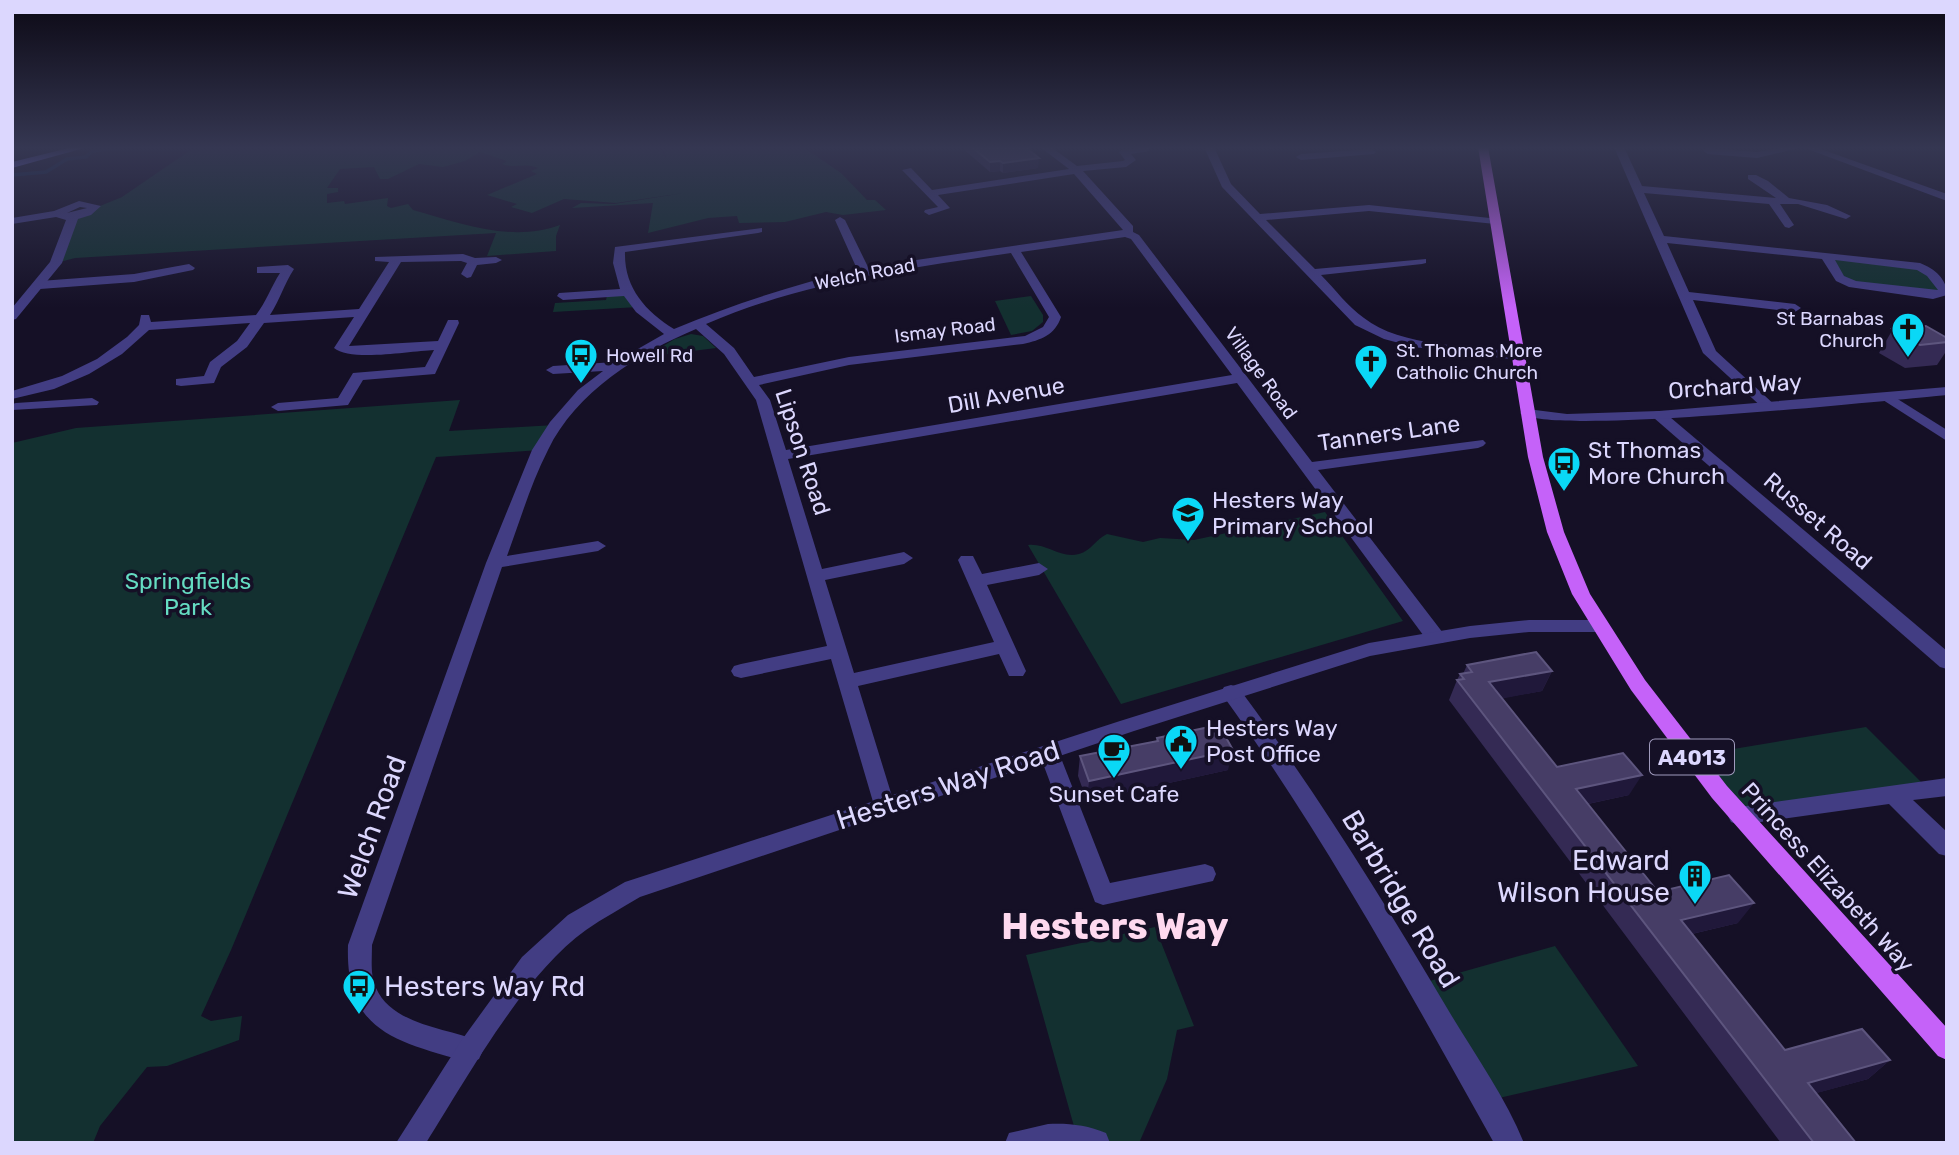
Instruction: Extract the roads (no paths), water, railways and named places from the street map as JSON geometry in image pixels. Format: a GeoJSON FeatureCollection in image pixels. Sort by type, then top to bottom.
{"type":"FeatureCollection","features":[{"type":"Feature","properties":{"kind":"main road","name":"Princess Elizabeth Way"},"geometry":{"type":"LineString","coordinates":[[1492,201],[1534,456],[1549,513],[1566,560],[1600,626],[1668,727],[1739,816],[1947,1047]]}},
{"type":"Feature","properties":{"kind":"street"},"geometry":{"type":"LineString","coordinates":[[929,212],[945,208],[938,201]]}},
{"type":"Feature","properties":{"kind":"street","name":"Village Road"},"geometry":{"type":"LineString","coordinates":[[1104,201],[1129,228],[1127,233],[1135,237],[1436,638]]}},
{"type":"Feature","properties":{"kind":"street"},"geometry":{"type":"LineString","coordinates":[[1241,201],[1354,317],[1378,332],[1414,343],[1518,356]]}},
{"type":"Feature","properties":{"kind":"street"},"geometry":{"type":"LineString","coordinates":[[1642,201],[1714,359],[1770,407]]}},
{"type":"Feature","properties":{"kind":"street"},"geometry":{"type":"LineString","coordinates":[[1789,225],[1779,201],[1811,203],[1846,216]]}},
{"type":"Feature","properties":{"kind":"street"},"geometry":{"type":"LineString","coordinates":[[12,221],[57,214],[73,217],[89,213],[96,206],[79,204],[64,208],[57,214]]}},
{"type":"Feature","properties":{"kind":"street"},"geometry":{"type":"LineString","coordinates":[[1257,217],[1369,208],[1495,221]]}},
{"type":"Feature","properties":{"kind":"street"},"geometry":{"type":"LineString","coordinates":[[13,315],[60,257],[73,217]]}},
{"type":"Feature","properties":{"kind":"street"},"geometry":{"type":"LineString","coordinates":[[841,219],[864,271]]}},
{"type":"Feature","properties":{"kind":"street"},"geometry":{"type":"LineString","coordinates":[[673,334],[647,316],[627,292],[619,270],[619,249],[758,230]]}},
{"type":"Feature","properties":{"kind":"street","name":"Welch Road"},"geometry":{"type":"LineString","coordinates":[[470,1050],[401,1028],[386,1020],[364,994],[358,975],[358,961],[365,930],[495,563],[544,442],[568,409],[618,366],[673,334],[772,296],[864,271],[1127,233]]}},
{"type":"Feature","properties":{"kind":"street"},"geometry":{"type":"LineString","coordinates":[[1660,239],[1826,256],[1920,267],[1931,273],[1945,292],[1933,295],[1853,284],[1840,278],[1826,256]]}},
{"type":"Feature","properties":{"kind":"street","name":"Ismay Road"},"geometry":{"type":"LineString","coordinates":[[752,382],[849,361],[1023,340],[1039,335],[1051,328],[1055,317],[1014,249]]}},
{"type":"Feature","properties":{"kind":"street"},"geometry":{"type":"LineString","coordinates":[[379,260],[453,256],[473,262],[496,260]]}},
{"type":"Feature","properties":{"kind":"street"},"geometry":{"type":"LineString","coordinates":[[397,258],[341,346],[344,350],[443,345]]}},
{"type":"Feature","properties":{"kind":"street"},"geometry":{"type":"LineString","coordinates":[[1311,273],[1422,261]]}},
{"type":"Feature","properties":{"kind":"street"},"geometry":{"type":"LineString","coordinates":[[467,274],[473,262]]}},
{"type":"Feature","properties":{"kind":"street"},"geometry":{"type":"LineString","coordinates":[[181,382],[208,380],[215,365],[242,344],[274,300],[278,285],[294,267],[261,271]]}},
{"type":"Feature","properties":{"kind":"street"},"geometry":{"type":"LineString","coordinates":[[40,285],[93,279],[135,279],[189,268]]}},
{"type":"Feature","properties":{"kind":"street"},"geometry":{"type":"LineString","coordinates":[[563,296],[627,292]]}},
{"type":"Feature","properties":{"kind":"street"},"geometry":{"type":"LineString","coordinates":[[1685,295],[1795,308]]}},
{"type":"Feature","properties":{"kind":"street"},"geometry":{"type":"LineString","coordinates":[[14,401],[100,363],[120,351],[145,322],[259,320],[361,313]]}},
{"type":"Feature","properties":{"kind":"street"},"geometry":{"type":"LineString","coordinates":[[278,407],[344,402],[359,376],[430,371],[453,323]]}},
{"type":"Feature","properties":{"kind":"street","name":"Lipson Road"},"geometry":{"type":"LineString","coordinates":[[697,323],[729,351],[763,400],[884,806]]}},
{"type":"Feature","properties":{"kind":"street","name":"Welch Road"},"geometry":{"type":"LineString","coordinates":[[553,370],[618,366]]}},
{"type":"Feature","properties":{"kind":"street","name":"Dill Avenue"},"geometry":{"type":"LineString","coordinates":[[780,456],[1241,378]]}},
{"type":"Feature","properties":{"kind":"street","name":"Orchard Way"},"geometry":{"type":"LineString","coordinates":[[1527,413],[1567,418],[1659,415],[1947,391]]}},
{"type":"Feature","properties":{"kind":"street"},"geometry":{"type":"LineString","coordinates":[[1888,397],[1947,437]]}},
{"type":"Feature","properties":{"kind":"street"},"geometry":{"type":"LineString","coordinates":[[14,401],[92,402]]}},
{"type":"Feature","properties":{"kind":"street","name":"Russet Road"},"geometry":{"type":"LineString","coordinates":[[1659,415],[1947,662]]}},
{"type":"Feature","properties":{"kind":"street","name":"Tanners Lane"},"geometry":{"type":"LineString","coordinates":[[1306,467],[1478,443]]}},
{"type":"Feature","properties":{"kind":"street"},"geometry":{"type":"LineString","coordinates":[[495,563],[598,546]]}},
{"type":"Feature","properties":{"kind":"street"},"geometry":{"type":"LineString","coordinates":[[815,576],[904,558]]}},
{"type":"Feature","properties":{"kind":"street"},"geometry":{"type":"LineString","coordinates":[[967,560],[1016,671]]}},
{"type":"Feature","properties":{"kind":"street"},"geometry":{"type":"LineString","coordinates":[[976,581],[1038,569]]}},
{"type":"Feature","properties":{"kind":"street","name":"Hesters Way Road"},"geometry":{"type":"LineString","coordinates":[[410,1143],[470,1050],[531,965],[553,942],[603,905],[633,889],[1231,692],[1369,650],[1528,626],[1600,626]]}},
{"type":"Feature","properties":{"kind":"street"},"geometry":{"type":"LineString","coordinates":[[846,682],[1005,646]]}},
{"type":"Feature","properties":{"kind":"street"},"geometry":{"type":"LineString","coordinates":[[741,671],[837,651]]}},
{"type":"Feature","properties":{"kind":"street","name":"Barbridge Road"},"geometry":{"type":"LineString","coordinates":[[1231,692],[1274,748],[1382,919],[1510,1143]]}},
{"type":"Feature","properties":{"kind":"street"},"geometry":{"type":"LineString","coordinates":[[1049,753],[1103,895],[1205,874]]}},
{"type":"Feature","properties":{"kind":"street"},"geometry":{"type":"LineString","coordinates":[[1739,816],[1947,787]]}},
{"type":"Feature","properties":{"kind":"street"},"geometry":{"type":"LineString","coordinates":[[1895,796],[1947,847]]}},
{"type":"Feature","properties":{"kind":"street"},"geometry":{"type":"LineString","coordinates":[[1019,1143],[1053,1136],[1096,1143]]}},
{"type":"Feature","properties":{"kind":"place","name":"St Barnabas Church"},"geometry":{"type":"Point","coordinates":[1908,359]}},
{"type":"Feature","properties":{"kind":"place","name":"Howell Rd"},"geometry":{"type":"Point","coordinates":[581,385]}},
{"type":"Feature","properties":{"kind":"place","name":"St. Thomas More Catholic Church"},"geometry":{"type":"Point","coordinates":[1371,391]}},
{"type":"Feature","properties":{"kind":"place","name":"St Thomas More Church"},"geometry":{"type":"Point","coordinates":[1564,493]}},
{"type":"Feature","properties":{"kind":"place","name":"Hesters Way Primary School"},"geometry":{"type":"Point","coordinates":[1188,543]}},
{"type":"Feature","properties":{"kind":"place","name":"Hesters Way Post Office"},"geometry":{"type":"Point","coordinates":[1181,771]}},
{"type":"Feature","properties":{"kind":"place","name":"Sunset Cafe"},"geometry":{"type":"Point","coordinates":[1114,780]}},
{"type":"Feature","properties":{"kind":"place","name":"Edward Wilson House"},"geometry":{"type":"Point","coordinates":[1695,906]}},
{"type":"Feature","properties":{"kind":"place","name":"Hesters Way Rd"},"geometry":{"type":"Point","coordinates":[359,1016]}},
{"type":"Feature","properties":{"kind":"district","name":"Hesters Way"},"geometry":{"type":"Point","coordinates":[1115,926]}},
{"type":"Feature","properties":{"kind":"park label","name":"Springfields Park"},"geometry":{"type":"Point","coordinates":[188,594]}}]}
